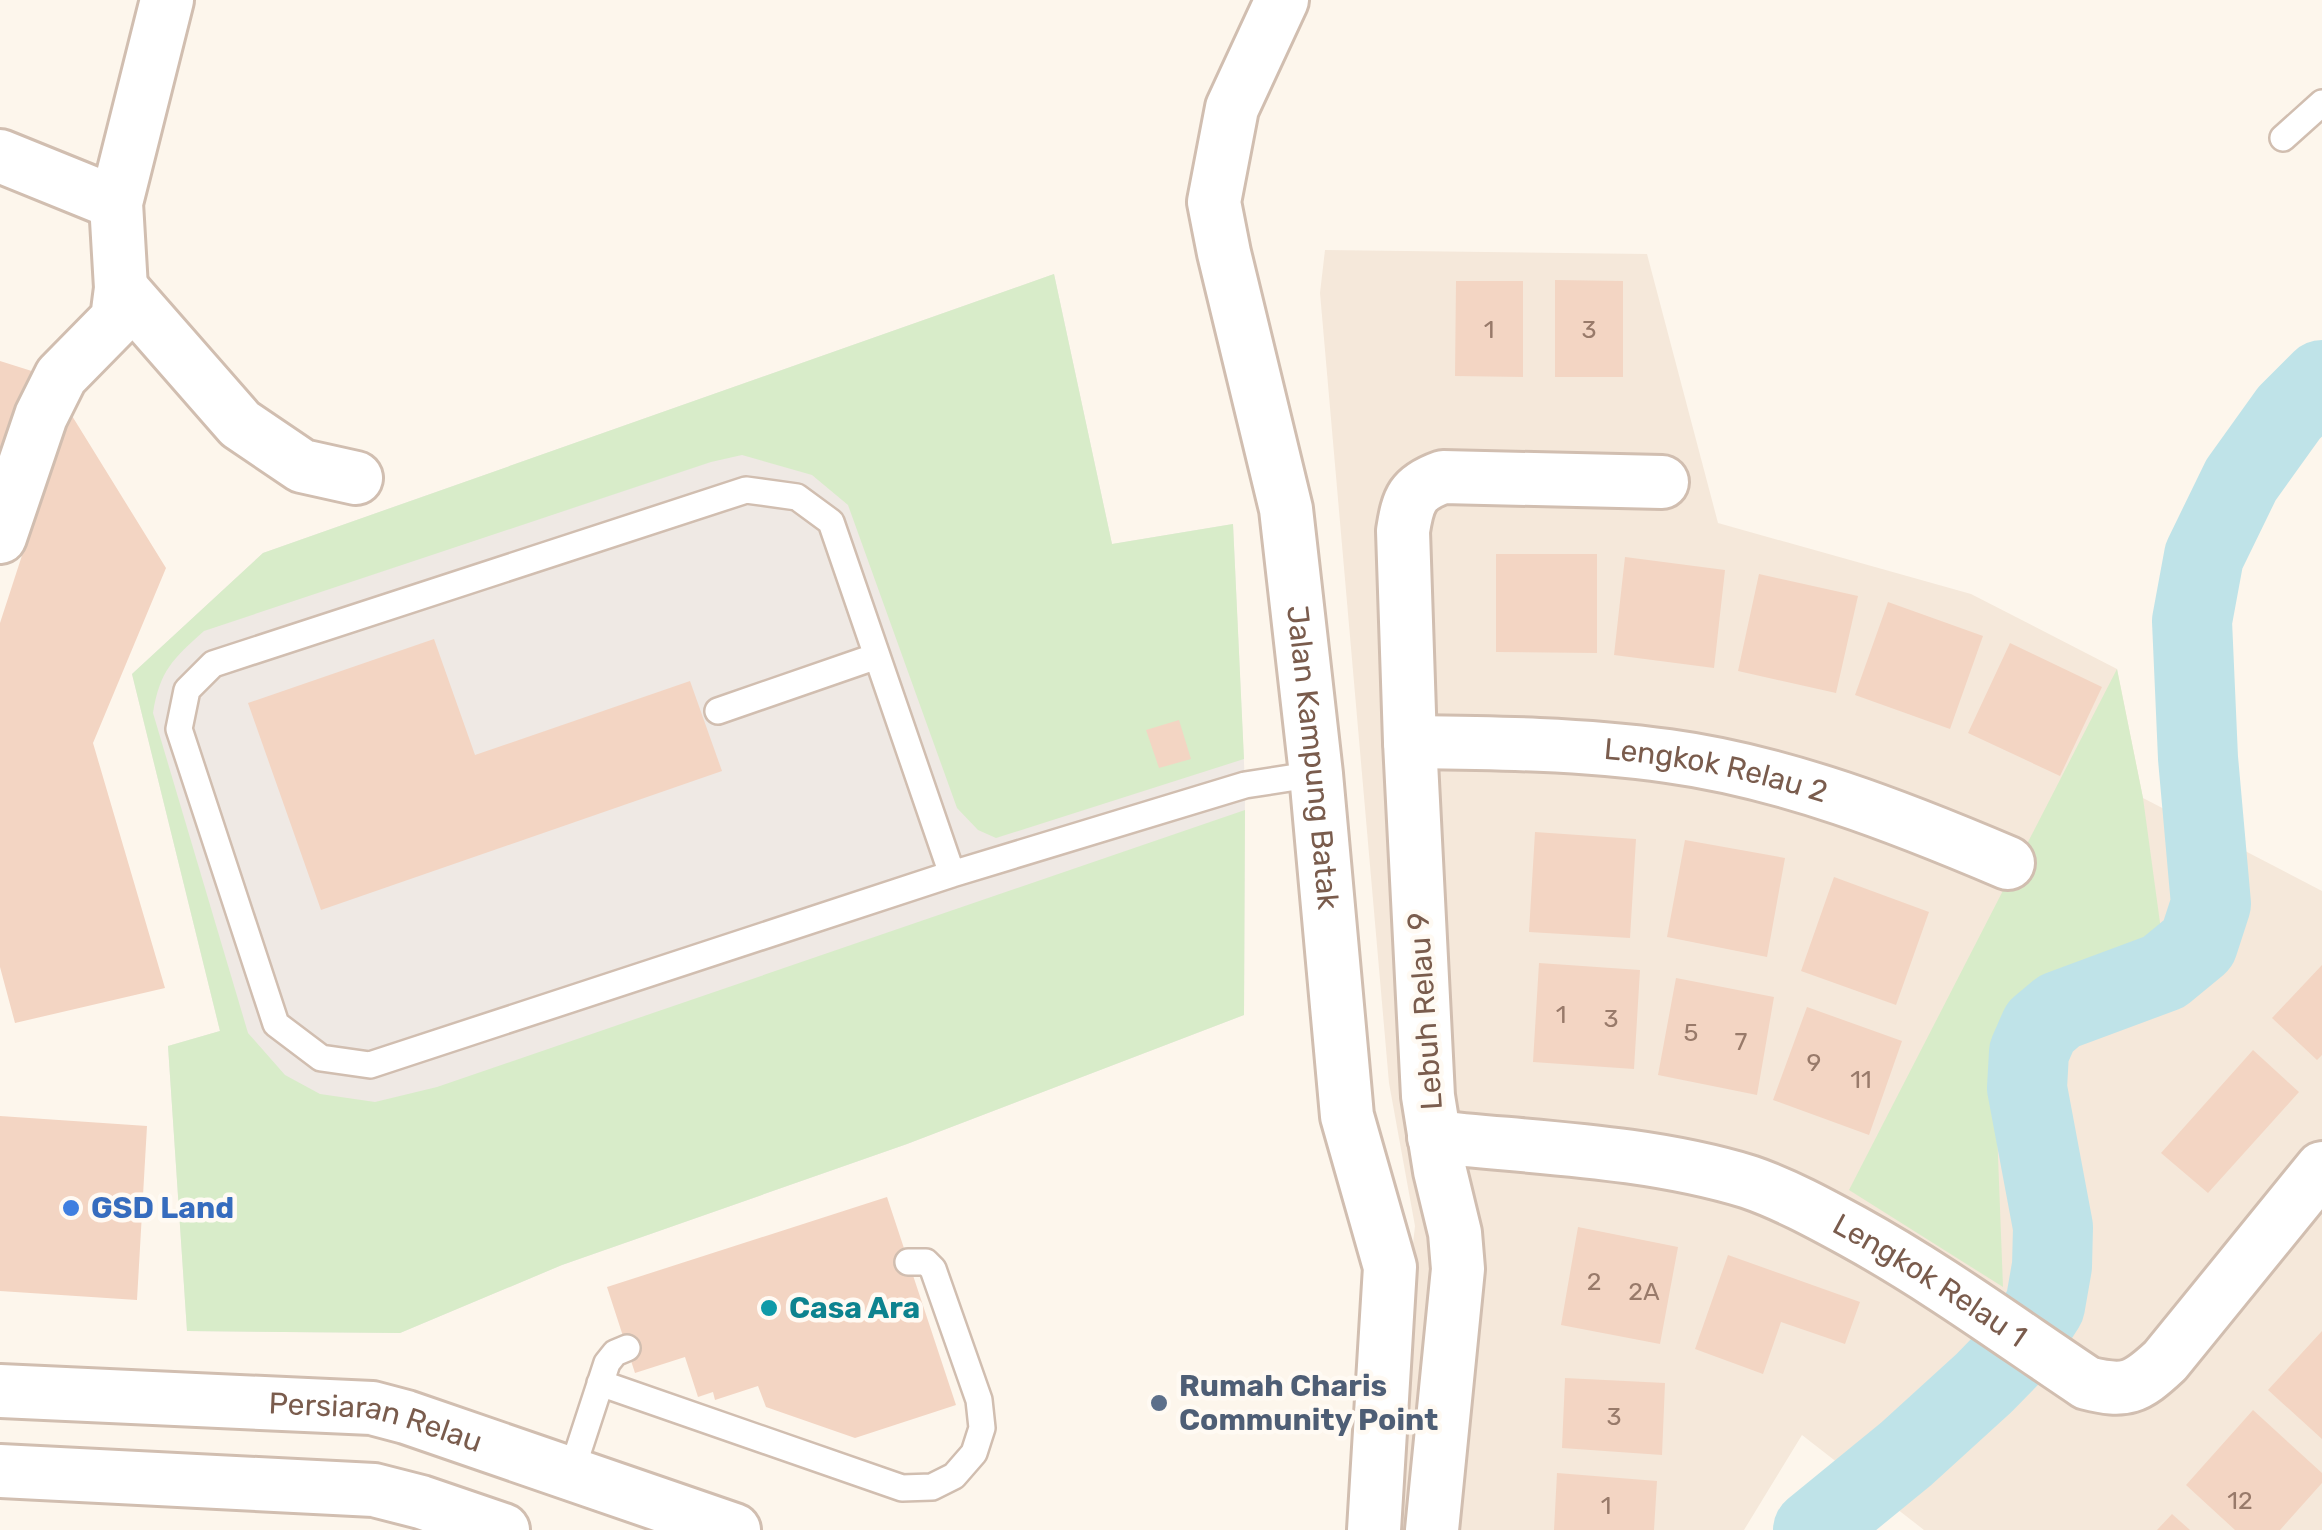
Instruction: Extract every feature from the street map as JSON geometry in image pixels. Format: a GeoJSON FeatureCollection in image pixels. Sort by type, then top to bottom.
{"type":"FeatureCollection","features":[{"type":"Feature","properties":{"kind":"street"},"geometry":{"type":"LineString","coordinates":[[0,538],[40,416],[61,376],[117,319],[120,288],[116,203],[167,0]]}},
{"type":"Feature","properties":{"kind":"street","name":"Jalan Kampung Batak"},"geometry":{"type":"LineString","coordinates":[[1282,0],[1232,108],[1214,202],[1286,509],[1316,774],[1347,1116],[1390,1267],[1374,1530]]}},
{"type":"Feature","properties":{"kind":"street"},"geometry":{"type":"LineString","coordinates":[[0,156],[116,203]]}},
{"type":"Feature","properties":{"kind":"street"},"geometry":{"type":"LineString","coordinates":[[120,288],[240,424],[302,466],[356,478]]}},
{"type":"Feature","properties":{"kind":"street","name":"Lebuh Relau 9"},"geometry":{"type":"LineString","coordinates":[[1432,1530],[1458,1269],[1455,1233],[1428,1096],[1410,742],[1403,530],[1407,506],[1415,492],[1443,476],[1662,482]]}},
{"type":"Feature","properties":{"kind":"street","name":"Lengkok Relau 2"},"geometry":{"type":"LineString","coordinates":[[1410,742],[1538,744],[1670,756],[1798,785],[1945,836],[2008,863]]}},
{"type":"Feature","properties":{"kind":"street","name":"Lengkok Relau 1"},"geometry":{"type":"LineString","coordinates":[[1434,1137],[1639,1158],[1752,1183],[1822,1214],[1884,1249],[2087,1383],[2105,1388],[2130,1388],[2165,1361],[2322,1168]]}},
{"type":"Feature","properties":{"kind":"street","name":"Persiaran Relau"},"geometry":{"type":"LineString","coordinates":[[0,1391],[372,1408],[734,1530]]}},
{"type":"Feature","properties":{"kind":"street"},"geometry":{"type":"LineString","coordinates":[[0,1471],[374,1490],[503,1530]]}},
{"type":"Feature","properties":{"kind":"lane"},"geometry":{"type":"LineString","coordinates":[[2283,138],[2322,103]]}},
{"type":"Feature","properties":{"kind":"lane"},"geometry":{"type":"LineString","coordinates":[[952,874],[831,522],[797,497],[746,490],[213,664],[187,690],[179,729],[276,1024],[322,1058],[370,1065],[952,874],[1245,785],[1316,774]]}},
{"type":"Feature","properties":{"kind":"lane"},"geometry":{"type":"LineString","coordinates":[[718,712],[877,656]]}},
{"type":"Feature","properties":{"kind":"lane"},"geometry":{"type":"LineString","coordinates":[[600,1383],[902,1488],[932,1487],[954,1476],[974,1453],[982,1428],[979,1400],[933,1270],[926,1262],[908,1262]]}},
{"type":"Feature","properties":{"kind":"lane"},"geometry":{"type":"LineString","coordinates":[[571,1473],[608,1362],[627,1348]]}},
{"type":"Feature","properties":{"kind":"shaded area"},"geometry":{"type":"Polygon","coordinates":[[[1325,250],[1647,254],[1718,523],[1971,594],[2117,669],[2143,798],[2322,891],[2322,1530],[1924,1530],[1802,1435],[1744,1530],[1404,1530],[1386,1485],[1415,1226],[1389,1083],[1320,293],[1325,250]]]}},
{"type":"Feature","properties":{"kind":"shaded area"},"geometry":{"type":"Polygon","coordinates":[[[1054,274],[1112,544],[1233,524],[1245,785],[1244,1015],[907,1144],[562,1265],[400,1333],[187,1331],[168,1046],[220,1031],[132,674],[263,553],[1054,274]]]}},
{"type":"Feature","properties":{"kind":"green space"},"geometry":{"type":"Polygon","coordinates":[[[1054,274],[1112,544],[1233,524],[1244,759],[996,838],[978,830],[957,808],[848,505],[812,475],[742,455],[204,631],[170,666],[153,713],[248,1033],[285,1075],[320,1094],[375,1102],[437,1087],[1245,810],[1244,1015],[907,1144],[562,1265],[400,1333],[187,1331],[168,1046],[220,1031],[132,674],[263,553],[1054,274]]]}},
{"type":"Feature","properties":{"kind":"green space"},"geometry":{"type":"Polygon","coordinates":[[[2117,669],[2143,798],[2161,930],[2037,990],[2006,1015],[1994,1051],[2003,1287],[1849,1190],[2117,669]]]}},
{"type":"Feature","properties":{"kind":"building"},"geometry":{"type":"Polygon","coordinates":[[[1555,280],[1623,281],[1623,377],[1555,377],[1555,280]]]}},
{"type":"Feature","properties":{"kind":"building"},"geometry":{"type":"Polygon","coordinates":[[[1456,281],[1523,281],[1523,377],[1455,376],[1456,281]]]}},
{"type":"Feature","properties":{"kind":"building"},"geometry":{"type":"Polygon","coordinates":[[[0,361],[38,373],[0,481],[0,361]]]}},
{"type":"Feature","properties":{"kind":"building"},"geometry":{"type":"Polygon","coordinates":[[[69,411],[166,568],[93,743],[165,988],[15,1023],[0,967],[0,623],[69,411]]]}},
{"type":"Feature","properties":{"kind":"building"},"geometry":{"type":"Polygon","coordinates":[[[1496,554],[1597,554],[1597,653],[1496,652],[1496,554]]]}},
{"type":"Feature","properties":{"kind":"building"},"geometry":{"type":"Polygon","coordinates":[[[1625,557],[1725,570],[1714,668],[1614,655],[1625,557]]]}},
{"type":"Feature","properties":{"kind":"building"},"geometry":{"type":"Polygon","coordinates":[[[1759,574],[1858,596],[1836,693],[1738,671],[1759,574]]]}},
{"type":"Feature","properties":{"kind":"building"},"geometry":{"type":"Polygon","coordinates":[[[1888,602],[1983,636],[1950,729],[1855,695],[1888,602]]]}},
{"type":"Feature","properties":{"kind":"building"},"geometry":{"type":"Polygon","coordinates":[[[434,639],[475,755],[690,681],[722,771],[321,910],[248,703],[434,639]]]}},
{"type":"Feature","properties":{"kind":"building"},"geometry":{"type":"Polygon","coordinates":[[[2010,643],[2102,687],[2060,776],[1968,733],[2010,643]]]}},
{"type":"Feature","properties":{"kind":"building"},"geometry":{"type":"Polygon","coordinates":[[[1179,720],[1191,759],[1159,768],[1146,730],[1179,720]]]}},
{"type":"Feature","properties":{"kind":"building"},"geometry":{"type":"Polygon","coordinates":[[[1535,832],[1636,839],[1630,938],[1529,932],[1535,832]]]}},
{"type":"Feature","properties":{"kind":"building"},"geometry":{"type":"Polygon","coordinates":[[[1685,840],[1785,858],[1767,957],[1667,937],[1685,840]]]}},
{"type":"Feature","properties":{"kind":"building"},"geometry":{"type":"Polygon","coordinates":[[[1834,877],[1929,912],[1896,1005],[1801,971],[1834,877]]]}},
{"type":"Feature","properties":{"kind":"building"},"geometry":{"type":"Polygon","coordinates":[[[1539,963],[1640,970],[1634,1069],[1533,1062],[1539,963]]]}},
{"type":"Feature","properties":{"kind":"building"},"geometry":{"type":"Polygon","coordinates":[[[2322,965],[2322,1055],[2317,1060],[2272,1018],[2322,965]]]}},
{"type":"Feature","properties":{"kind":"building"},"geometry":{"type":"Polygon","coordinates":[[[1676,978],[1774,997],[1757,1095],[1658,1075],[1676,978]]]}},
{"type":"Feature","properties":{"kind":"building"},"geometry":{"type":"Polygon","coordinates":[[[1807,1007],[1902,1041],[1869,1135],[1773,1100],[1807,1007]]]}},
{"type":"Feature","properties":{"kind":"building"},"geometry":{"type":"Polygon","coordinates":[[[2253,1050],[2299,1092],[2208,1193],[2161,1153],[2253,1050]]]}},
{"type":"Feature","properties":{"kind":"building","name":"GSD Land"},"geometry":{"type":"Polygon","coordinates":[[[0,1116],[147,1126],[137,1300],[0,1291],[0,1116]]]}},
{"type":"Feature","properties":{"kind":"building","name":"Casa Ara"},"geometry":{"type":"Polygon","coordinates":[[[887,1197],[956,1405],[855,1438],[766,1407],[758,1386],[715,1400],[713,1392],[698,1397],[685,1357],[635,1373],[607,1287],[887,1197]]]}},
{"type":"Feature","properties":{"kind":"building"},"geometry":{"type":"Polygon","coordinates":[[[1578,1227],[1678,1247],[1660,1344],[1561,1325],[1578,1227]]]}},
{"type":"Feature","properties":{"kind":"building"},"geometry":{"type":"Polygon","coordinates":[[[1728,1255],[1860,1302],[1845,1344],[1781,1322],[1763,1374],[1695,1349],[1728,1255]]]}},
{"type":"Feature","properties":{"kind":"building"},"geometry":{"type":"Polygon","coordinates":[[[2322,1331],[2322,1439],[2268,1390],[2322,1331]]]}},
{"type":"Feature","properties":{"kind":"building"},"geometry":{"type":"Polygon","coordinates":[[[1565,1378],[1665,1383],[1662,1455],[1562,1448],[1565,1378]]]}},
{"type":"Feature","properties":{"kind":"building"},"geometry":{"type":"Polygon","coordinates":[[[2253,1410],[2322,1473],[2322,1483],[2280,1530],[2235,1530],[2186,1485],[2253,1410]]]}},
{"type":"Feature","properties":{"kind":"building"},"geometry":{"type":"Polygon","coordinates":[[[1557,1473],[1657,1481],[1654,1530],[1554,1530],[1557,1473]]]}},
{"type":"Feature","properties":{"kind":"building"},"geometry":{"type":"Polygon","coordinates":[[[2172,1514],[2190,1530],[2157,1530],[2172,1514]]]}},
{"type":"Feature","properties":{"kind":"waterway"},"geometry":{"type":"LineString","coordinates":[[1813,1530],[1984,1383],[2018,1348],[2045,1306],[2053,1227],[2027,1088],[2029,1052],[2040,1027],[2059,1011],[2164,972],[2198,944],[2211,904],[2198,758],[2192,621],[2204,556],[2241,480],[2289,413],[2322,380]]}},
{"type":"Feature","properties":{"kind":"place","name":"GSD Land"},"geometry":{"type":"Point","coordinates":[71,1208]}},
{"type":"Feature","properties":{"kind":"place","name":"Casa Ara"},"geometry":{"type":"Point","coordinates":[769,1308]}},
{"type":"Feature","properties":{"kind":"place","name":"Rumah Charis Community Point"},"geometry":{"type":"Point","coordinates":[1159,1403]}}]}
